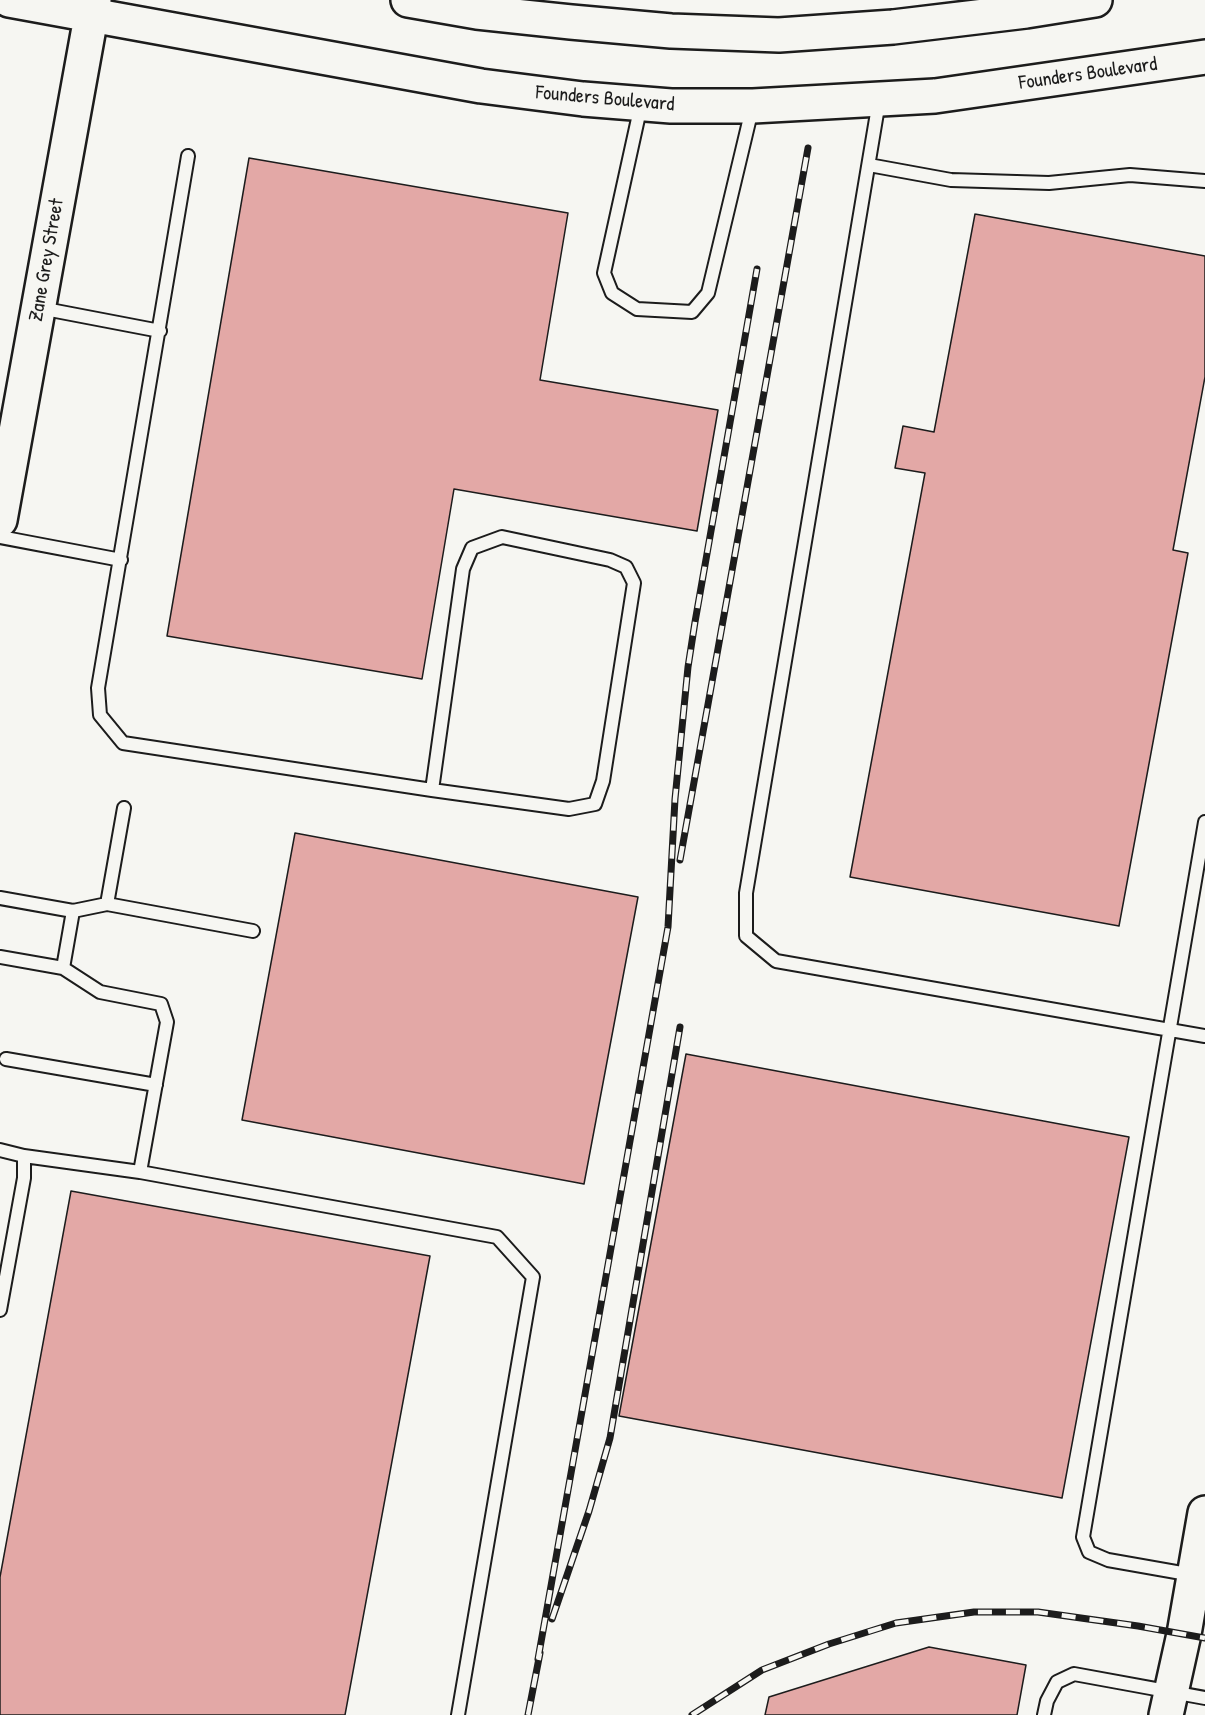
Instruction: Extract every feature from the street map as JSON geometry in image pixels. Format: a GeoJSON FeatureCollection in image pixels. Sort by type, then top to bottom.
{"type":"FeatureCollection","features":[{"type":"Feature","properties":{"kind":"street","name":"Founders Boulevard"},"geometry":{"type":"LineString","coordinates":[[9,0],[93,8],[482,86],[583,99],[671,106],[753,106],[935,96],[1205,57]]}},
{"type":"Feature","properties":{"kind":"street"},"geometry":{"type":"LineString","coordinates":[[408,0],[461,4],[671,31],[779,35],[893,27],[1095,0]]}},
{"type":"Feature","properties":{"kind":"street","name":"Zane Grey Street"},"geometry":{"type":"LineString","coordinates":[[0,520],[93,8]]}},
{"type":"Feature","properties":{"kind":"street"},"geometry":{"type":"LineString","coordinates":[[1168,1703],[1184,1634],[1205,1513]]}},
{"type":"Feature","properties":{"kind":"lane"},"geometry":{"type":"LineString","coordinates":[[879,99],[746,893],[746,936],[776,961],[1205,1036]]}},
{"type":"Feature","properties":{"kind":"lane"},"geometry":{"type":"LineString","coordinates":[[641,104],[604,273],[612,293],[637,309],[692,312],[708,293],[753,106]]}},
{"type":"Feature","properties":{"kind":"lane"},"geometry":{"type":"LineString","coordinates":[[189,156],[98,688],[100,716],[123,743],[432,790],[569,809],[595,804],[603,781],[634,583],[626,567],[610,560],[501,537],[472,548],[463,569],[432,790]]}},
{"type":"Feature","properties":{"kind":"lane"},"geometry":{"type":"LineString","coordinates":[[869,165],[951,180],[1049,183],[1130,175],[1205,182]]}},
{"type":"Feature","properties":{"kind":"lane"},"geometry":{"type":"LineString","coordinates":[[38,308],[160,331]]}},
{"type":"Feature","properties":{"kind":"lane"},"geometry":{"type":"LineString","coordinates":[[0,537],[121,560]]}},
{"type":"Feature","properties":{"kind":"lane"},"geometry":{"type":"LineString","coordinates":[[107,904],[124,808]]}},
{"type":"Feature","properties":{"kind":"lane"},"geometry":{"type":"LineString","coordinates":[[1194,1576],[1108,1560],[1089,1552],[1083,1536],[1205,822]]}},
{"type":"Feature","properties":{"kind":"lane"},"geometry":{"type":"LineString","coordinates":[[0,898],[73,911],[107,904],[253,931]]}},
{"type":"Feature","properties":{"kind":"lane"},"geometry":{"type":"LineString","coordinates":[[63,968],[73,911]]}},
{"type":"Feature","properties":{"kind":"lane"},"geometry":{"type":"LineString","coordinates":[[0,957],[63,968],[100,992],[161,1004],[167,1022],[140,1172]]}},
{"type":"Feature","properties":{"kind":"lane"},"geometry":{"type":"LineString","coordinates":[[6,1059],[156,1085]]}},
{"type":"Feature","properties":{"kind":"lane"},"geometry":{"type":"LineString","coordinates":[[0,1150],[24,1156],[140,1172],[496,1238],[533,1277],[458,1715]]}},
{"type":"Feature","properties":{"kind":"lane"},"geometry":{"type":"LineString","coordinates":[[0,1310],[24,1178],[24,1156]]}},
{"type":"Feature","properties":{"kind":"lane"},"geometry":{"type":"LineString","coordinates":[[1044,1715],[1047,1701],[1057,1682],[1074,1674],[1168,1703],[1205,1698]]}},
{"type":"Feature","properties":{"kind":"building"},"geometry":{"type":"Polygon","coordinates":[[[249,158],[568,213],[540,380],[718,410],[697,531],[454,489],[422,679],[167,636],[249,158]]]}},
{"type":"Feature","properties":{"kind":"building"},"geometry":{"type":"Polygon","coordinates":[[[975,214],[1205,256],[1205,377],[1173,550],[1188,553],[1119,926],[850,877],[925,473],[895,468],[903,426],[934,432],[975,214]]]}},
{"type":"Feature","properties":{"kind":"building"},"geometry":{"type":"Polygon","coordinates":[[[295,833],[638,897],[584,1184],[242,1120],[295,833]]]}},
{"type":"Feature","properties":{"kind":"building"},"geometry":{"type":"Polygon","coordinates":[[[686,1054],[1129,1137],[1062,1498],[619,1416],[686,1054]]]}},
{"type":"Feature","properties":{"kind":"building"},"geometry":{"type":"Polygon","coordinates":[[[71,1191],[430,1256],[345,1715],[0,1715],[0,1577],[71,1191]]]}},
{"type":"Feature","properties":{"kind":"building"},"geometry":{"type":"Polygon","coordinates":[[[929,1647],[1026,1665],[1017,1715],[765,1715],[769,1697],[929,1647]]]}},
{"type":"Feature","properties":{"kind":"railway"},"geometry":{"type":"LineString","coordinates":[[680,860],[808,148]]}},
{"type":"Feature","properties":{"kind":"railway"},"geometry":{"type":"LineString","coordinates":[[538,1659],[668,927],[675,799],[688,667],[757,269]]}},
{"type":"Feature","properties":{"kind":"railway"},"geometry":{"type":"LineString","coordinates":[[552,1619],[589,1511],[610,1438],[680,1027]]}},
{"type":"Feature","properties":{"kind":"railway"},"geometry":{"type":"LineString","coordinates":[[692,1715],[762,1670],[829,1644],[896,1623],[974,1612],[1038,1612],[1205,1638]]}},
{"type":"Feature","properties":{"kind":"railway"},"geometry":{"type":"LineString","coordinates":[[528,1715],[540,1653]]}}]}
